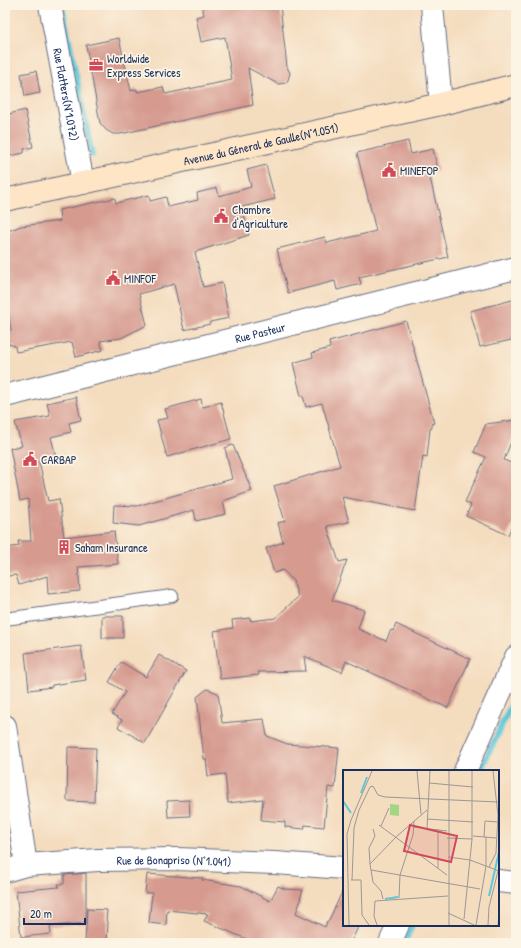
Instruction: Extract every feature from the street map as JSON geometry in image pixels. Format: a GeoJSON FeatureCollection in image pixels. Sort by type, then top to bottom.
{"type":"FeatureCollection","features":[{"type":"Feature","properties":{"kind":"main road","name":"Avenue du Géneral de Gaulle(N°1.051)"},"geometry":{"type":"LineString","coordinates":[[5,200],[441,104],[516,85]]}},
{"type":"Feature","properties":{"kind":"street","name":"Rue Flatters(N°1.072)"},"geometry":{"type":"LineString","coordinates":[[50,5],[83,183]]}},
{"type":"Feature","properties":{"kind":"street"},"geometry":{"type":"LineString","coordinates":[[432,5],[441,104]]}},
{"type":"Feature","properties":{"kind":"street","name":"Rue Pasteur"},"geometry":{"type":"LineString","coordinates":[[5,396],[516,268]]}},
{"type":"Feature","properties":{"kind":"street"},"geometry":{"type":"LineString","coordinates":[[466,770],[516,657]]}},
{"type":"Feature","properties":{"kind":"street"},"geometry":{"type":"LineString","coordinates":[[5,726],[26,865]]}},
{"type":"Feature","properties":{"kind":"street","name":"Rue de Bonapriso (N°1.041)"},"geometry":{"type":"LineString","coordinates":[[5,872],[26,865],[98,860],[178,859],[275,863],[343,868]]}},
{"type":"Feature","properties":{"kind":"street"},"geometry":{"type":"LineString","coordinates":[[499,881],[516,883]]}},
{"type":"Feature","properties":{"kind":"street"},"geometry":{"type":"LineString","coordinates":[[390,943],[398,926]]}},
{"type":"Feature","properties":{"kind":"lane"},"geometry":{"type":"LineString","coordinates":[[5,619],[172,596]]}},
{"type":"Feature","properties":{"kind":"building"},"geometry":{"type":"Polygon","coordinates":[[[213,5],[280,5],[287,67],[290,73],[286,83],[278,84],[248,68],[253,105],[120,134],[113,134],[106,130],[100,123],[86,45],[119,38],[131,91],[137,89],[137,92],[163,87],[165,94],[232,80],[225,37],[201,42],[196,17],[204,15],[202,7],[213,5]]]}},
{"type":"Feature","properties":{"kind":"building"},"geometry":{"type":"Polygon","coordinates":[[[36,71],[40,93],[25,96],[21,74],[36,71]]]}},
{"type":"Feature","properties":{"kind":"building"},"geometry":{"type":"Polygon","coordinates":[[[25,110],[33,147],[24,149],[24,153],[5,157],[5,115],[25,110]]]}},
{"type":"Feature","properties":{"kind":"building"},"geometry":{"type":"Polygon","coordinates":[[[408,141],[411,154],[433,149],[438,170],[429,173],[448,257],[359,277],[361,284],[337,290],[335,281],[288,293],[277,249],[325,237],[327,243],[376,231],[357,153],[408,141]]]}},
{"type":"Feature","properties":{"kind":"building"},"geometry":{"type":"Polygon","coordinates":[[[266,165],[275,199],[242,207],[249,235],[195,252],[203,287],[222,283],[229,318],[184,330],[174,284],[139,294],[147,325],[121,338],[100,341],[103,350],[76,357],[72,342],[16,352],[15,346],[9,344],[6,334],[11,330],[7,305],[5,305],[5,232],[21,226],[60,221],[59,210],[115,198],[116,203],[149,195],[150,201],[166,197],[168,207],[198,200],[197,193],[217,188],[219,196],[251,187],[247,170],[266,165]]]}},
{"type":"Feature","properties":{"kind":"building"},"geometry":{"type":"Polygon","coordinates":[[[516,299],[516,339],[480,347],[470,311],[516,299]]]}},
{"type":"Feature","properties":{"kind":"building"},"geometry":{"type":"Polygon","coordinates":[[[406,321],[434,423],[430,429],[427,457],[423,456],[415,511],[342,497],[349,522],[327,526],[339,562],[347,560],[332,600],[364,610],[358,629],[386,641],[391,630],[393,631],[396,624],[470,659],[448,708],[346,661],[342,672],[304,656],[306,671],[258,672],[259,675],[220,679],[214,631],[233,628],[232,620],[250,618],[251,621],[275,618],[298,597],[293,581],[283,570],[274,573],[266,548],[283,542],[278,523],[285,521],[274,486],[340,466],[322,403],[306,407],[303,396],[301,396],[293,363],[313,357],[312,353],[330,348],[329,342],[406,321]]]}},
{"type":"Feature","properties":{"kind":"building"},"geometry":{"type":"Polygon","coordinates":[[[76,397],[81,420],[69,423],[71,432],[51,437],[56,457],[39,461],[48,501],[59,499],[64,537],[114,531],[118,564],[78,567],[80,591],[48,594],[47,576],[19,585],[16,575],[8,576],[5,548],[19,546],[18,541],[31,541],[28,499],[20,501],[10,448],[22,446],[15,422],[50,416],[47,403],[76,397]]]}},
{"type":"Feature","properties":{"kind":"building"},"geometry":{"type":"Polygon","coordinates":[[[201,399],[203,407],[221,402],[231,439],[167,457],[157,420],[168,418],[165,409],[201,399]]]}},
{"type":"Feature","properties":{"kind":"building"},"geometry":{"type":"Polygon","coordinates":[[[516,420],[516,429],[504,460],[516,465],[516,517],[508,535],[466,516],[471,505],[465,502],[486,457],[474,452],[486,424],[516,420]]]}},
{"type":"Feature","properties":{"kind":"building"},"geometry":{"type":"Polygon","coordinates":[[[233,445],[252,491],[223,501],[226,514],[196,521],[194,510],[139,526],[113,523],[114,505],[137,506],[232,479],[225,448],[233,445]]]}},
{"type":"Feature","properties":{"kind":"building"},"geometry":{"type":"Polygon","coordinates":[[[102,616],[123,616],[123,638],[102,638],[102,616]]]}},
{"type":"Feature","properties":{"kind":"building"},"geometry":{"type":"Polygon","coordinates":[[[81,646],[86,680],[29,690],[25,653],[81,646]]]}},
{"type":"Feature","properties":{"kind":"building"},"geometry":{"type":"Polygon","coordinates":[[[159,655],[186,671],[145,743],[118,727],[122,720],[112,714],[125,692],[109,682],[121,662],[146,677],[159,655]]]}},
{"type":"Feature","properties":{"kind":"building"},"geometry":{"type":"Polygon","coordinates":[[[207,689],[218,693],[222,723],[264,719],[267,736],[287,744],[339,748],[335,788],[328,787],[324,827],[305,825],[304,829],[285,827],[285,822],[261,820],[263,799],[228,803],[225,774],[208,776],[206,759],[204,759],[197,697],[207,689]]]}},
{"type":"Feature","properties":{"kind":"building"},"geometry":{"type":"Polygon","coordinates":[[[68,747],[96,748],[94,802],[67,801],[68,747]]]}},
{"type":"Feature","properties":{"kind":"building"},"geometry":{"type":"Polygon","coordinates":[[[189,800],[190,816],[168,817],[167,801],[189,800]]]}},
{"type":"Feature","properties":{"kind":"building"},"geometry":{"type":"Polygon","coordinates":[[[86,873],[86,923],[50,926],[51,934],[21,937],[16,891],[59,887],[58,884],[64,884],[64,875],[86,873]]]}},
{"type":"Feature","properties":{"kind":"building"},"geometry":{"type":"Polygon","coordinates":[[[147,874],[203,878],[202,880],[241,886],[270,901],[278,886],[285,889],[303,890],[296,913],[325,927],[343,890],[343,926],[359,926],[352,940],[359,943],[256,943],[204,921],[208,914],[167,910],[166,925],[149,923],[152,893],[145,893],[147,874]]]}},
{"type":"Feature","properties":{"kind":"building"},"geometry":{"type":"Polygon","coordinates":[[[87,909],[107,910],[107,943],[85,943],[87,909]]]}},
{"type":"Feature","properties":{"kind":"waterway"},"geometry":{"type":"LineString","coordinates":[[62,5],[92,155]]}},
{"type":"Feature","properties":{"kind":"waterway"},"geometry":{"type":"LineString","coordinates":[[480,770],[516,695]]}},
{"type":"Feature","properties":{"kind":"waterway"},"geometry":{"type":"LineString","coordinates":[[404,943],[412,926]]}},
{"type":"Feature","properties":{"kind":"place","name":"Worldwide Express Services"},"geometry":{"type":"Point","coordinates":[96,65]}},
{"type":"Feature","properties":{"kind":"place","name":"MINEFOP"},"geometry":{"type":"Point","coordinates":[389,170]}},
{"type":"Feature","properties":{"kind":"place","name":"Chambre d'Agriculture"},"geometry":{"type":"Point","coordinates":[221,216]}},
{"type":"Feature","properties":{"kind":"place","name":"MINFOF"},"geometry":{"type":"Point","coordinates":[113,278]}},
{"type":"Feature","properties":{"kind":"place","name":"CARBAP"},"geometry":{"type":"Point","coordinates":[30,459]}},
{"type":"Feature","properties":{"kind":"place","name":"Saham Insurance"},"geometry":{"type":"Point","coordinates":[64,547]}}]}
